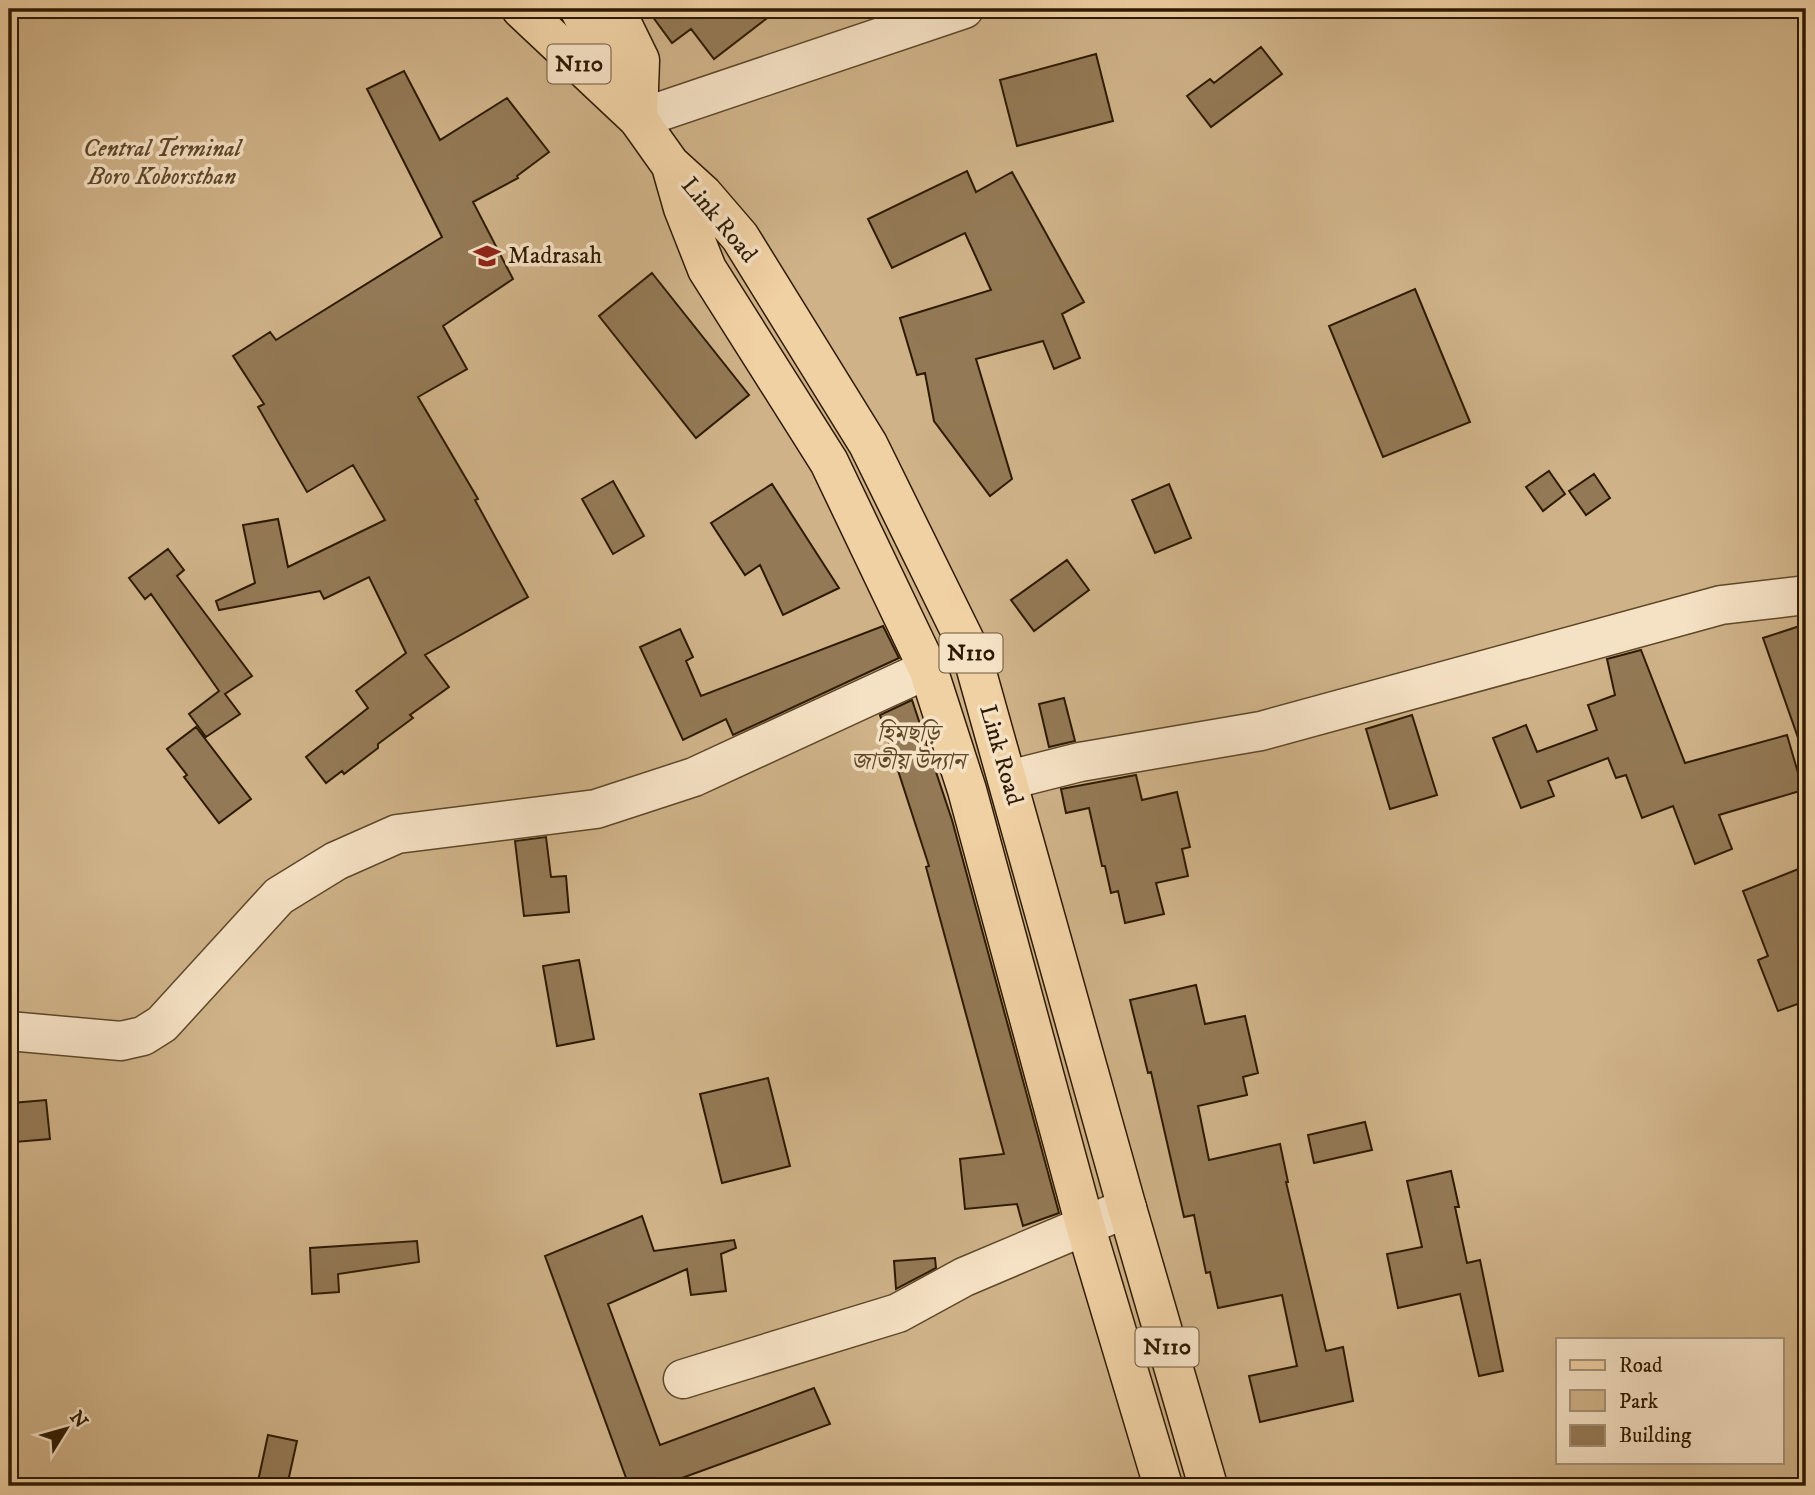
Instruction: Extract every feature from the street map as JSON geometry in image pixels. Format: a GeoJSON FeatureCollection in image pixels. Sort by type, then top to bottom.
{"type":"FeatureCollection","features":[{"type":"Feature","properties":{"kind":"main road","name":"N110"},"geometry":{"type":"LineString","coordinates":[[521,9],[638,119],[670,164]]}},
{"type":"Feature","properties":{"kind":"main road"},"geometry":{"type":"LineString","coordinates":[[579,9],[638,119]]}},
{"type":"Feature","properties":{"kind":"main road"},"geometry":{"type":"LineString","coordinates":[[615,9],[640,60],[638,119]]}},
{"type":"Feature","properties":{"kind":"main road","name":"Link Road"},"geometry":{"type":"LineString","coordinates":[[670,164],[683,208],[707,269],[829,462],[928,668],[967,790],[1085,1225],[1164,1486]]}},
{"type":"Feature","properties":{"kind":"main road","name":"Link Road"},"geometry":{"type":"LineString","coordinates":[[670,164],[703,194],[740,237],[868,444],[972,655],[1208,1486]]}},
{"type":"Feature","properties":{"kind":"street"},"geometry":{"type":"LineString","coordinates":[[638,119],[964,9]]}},
{"type":"Feature","properties":{"kind":"street"},"geometry":{"type":"LineString","coordinates":[[1009,780],[1080,762],[1261,732],[1721,605],[1806,595]]}},
{"type":"Feature","properties":{"kind":"street"},"geometry":{"type":"LineString","coordinates":[[9,1031],[121,1041],[143,1035],[162,1024],[279,896],[336,861],[397,834],[596,809],[694,777],[928,668]]}},
{"type":"Feature","properties":{"kind":"street"},"geometry":{"type":"LineString","coordinates":[[683,1379],[898,1313],[964,1277],[1127,1208]]}},
{"type":"Feature","properties":{"kind":"green space","name":"হিমছড়ি জাতীয় উদ্যান"},"geometry":{"type":"Polygon","coordinates":[[[9,9],[1806,9],[1806,1486],[9,1486],[9,9]]]}},
{"type":"Feature","properties":{"kind":"building"},"geometry":{"type":"Polygon","coordinates":[[[647,9],[779,9],[714,59],[691,29],[672,43],[647,9]]]}},
{"type":"Feature","properties":{"kind":"building"},"geometry":{"type":"Polygon","coordinates":[[[1261,47],[1282,74],[1211,127],[1187,96],[1210,79],[1214,83],[1261,47]]]}},
{"type":"Feature","properties":{"kind":"building"},"geometry":{"type":"Polygon","coordinates":[[[1096,54],[1113,121],[1017,146],[1000,80],[1096,54]]]}},
{"type":"Feature","properties":{"kind":"building"},"geometry":{"type":"Polygon","coordinates":[[[404,71],[440,140],[507,98],[549,152],[517,176],[518,178],[473,202],[513,279],[443,326],[467,369],[418,397],[478,499],[475,500],[528,597],[425,655],[449,687],[410,715],[413,718],[378,744],[378,748],[344,774],[342,771],[326,783],[306,757],[368,708],[356,691],[406,653],[369,577],[324,599],[320,591],[219,610],[216,601],[255,583],[243,525],[278,519],[288,567],[385,520],[353,465],[307,492],[258,407],[264,404],[233,356],[270,332],[276,340],[442,237],[367,89],[404,71]]]}},
{"type":"Feature","properties":{"kind":"building"},"geometry":{"type":"Polygon","coordinates":[[[967,171],[976,192],[1012,172],[1084,302],[1062,314],[1080,358],[1054,369],[1043,341],[976,359],[1012,479],[990,496],[934,421],[925,373],[917,375],[900,318],[991,290],[965,233],[892,268],[868,219],[967,171]]]}},
{"type":"Feature","properties":{"kind":"building"},"geometry":{"type":"Polygon","coordinates":[[[652,273],[749,395],[696,438],[599,316],[652,273]]]}},
{"type":"Feature","properties":{"kind":"building"},"geometry":{"type":"Polygon","coordinates":[[[1415,289],[1470,422],[1383,457],[1329,326],[1415,289]]]}},
{"type":"Feature","properties":{"kind":"building"},"geometry":{"type":"Polygon","coordinates":[[[1549,471],[1565,494],[1543,511],[1526,487],[1549,471]]]}},
{"type":"Feature","properties":{"kind":"building"},"geometry":{"type":"Polygon","coordinates":[[[1594,474],[1610,498],[1586,515],[1569,491],[1594,474]]]}},
{"type":"Feature","properties":{"kind":"building"},"geometry":{"type":"Polygon","coordinates":[[[613,481],[644,536],[613,554],[582,499],[613,481]]]}},
{"type":"Feature","properties":{"kind":"building"},"geometry":{"type":"Polygon","coordinates":[[[772,484],[839,588],[783,615],[760,565],[745,575],[711,523],[772,484]]]}},
{"type":"Feature","properties":{"kind":"building"},"geometry":{"type":"Polygon","coordinates":[[[1169,484],[1191,538],[1155,553],[1132,500],[1169,484]]]}},
{"type":"Feature","properties":{"kind":"building"},"geometry":{"type":"Polygon","coordinates":[[[168,549],[184,570],[177,576],[252,676],[225,694],[240,714],[206,737],[189,714],[219,691],[151,594],[145,599],[129,578],[168,549]]]}},
{"type":"Feature","properties":{"kind":"building"},"geometry":{"type":"Polygon","coordinates":[[[1067,560],[1089,590],[1034,631],[1011,600],[1067,560]]]}},
{"type":"Feature","properties":{"kind":"building"},"geometry":{"type":"Polygon","coordinates":[[[1806,624],[1806,748],[1802,749],[1763,638],[1806,624]]]}},
{"type":"Feature","properties":{"kind":"building"},"geometry":{"type":"Polygon","coordinates":[[[883,626],[899,658],[733,735],[726,719],[683,740],[640,647],[680,629],[693,657],[686,661],[701,696],[883,626]]]}},
{"type":"Feature","properties":{"kind":"building"},"geometry":{"type":"Polygon","coordinates":[[[1641,650],[1685,763],[1787,735],[1803,790],[1719,815],[1732,849],[1695,864],[1673,806],[1642,818],[1626,775],[1616,778],[1608,758],[1548,781],[1554,796],[1521,808],[1493,738],[1526,725],[1537,752],[1597,730],[1588,705],[1615,695],[1607,659],[1641,650]]]}},
{"type":"Feature","properties":{"kind":"building"},"geometry":{"type":"Polygon","coordinates":[[[1064,698],[1075,741],[1049,747],[1039,704],[1064,698]]]}},
{"type":"Feature","properties":{"kind":"building"},"geometry":{"type":"Polygon","coordinates":[[[912,700],[952,820],[1059,1213],[1023,1226],[1017,1204],[965,1209],[960,1159],[1004,1154],[926,867],[929,866],[880,715],[912,700]]]}},
{"type":"Feature","properties":{"kind":"building"},"geometry":{"type":"Polygon","coordinates":[[[1412,715],[1437,795],[1390,809],[1366,729],[1412,715]]]}},
{"type":"Feature","properties":{"kind":"building"},"geometry":{"type":"Polygon","coordinates":[[[196,727],[251,799],[219,823],[184,777],[187,775],[167,749],[196,727]]]}},
{"type":"Feature","properties":{"kind":"building"},"geometry":{"type":"Polygon","coordinates":[[[1136,775],[1142,800],[1177,792],[1190,847],[1182,849],[1188,876],[1156,883],[1164,914],[1125,923],[1118,891],[1111,893],[1105,866],[1102,866],[1089,808],[1066,813],[1061,789],[1136,775]]]}},
{"type":"Feature","properties":{"kind":"building"},"geometry":{"type":"Polygon","coordinates":[[[546,837],[551,877],[566,876],[569,912],[524,916],[515,841],[546,837]]]}},
{"type":"Feature","properties":{"kind":"building"},"geometry":{"type":"Polygon","coordinates":[[[1806,866],[1806,1001],[1778,1011],[1758,960],[1768,956],[1743,891],[1806,866]]]}},
{"type":"Feature","properties":{"kind":"building"},"geometry":{"type":"Polygon","coordinates":[[[579,960],[594,1039],[557,1046],[543,966],[579,960]]]}},
{"type":"Feature","properties":{"kind":"building"},"geometry":{"type":"Polygon","coordinates":[[[1196,985],[1205,1024],[1245,1016],[1258,1073],[1243,1077],[1247,1095],[1198,1106],[1209,1160],[1280,1144],[1286,1182],[1326,1351],[1343,1347],[1353,1401],[1260,1422],[1249,1376],[1297,1366],[1282,1295],[1218,1308],[1210,1272],[1206,1273],[1194,1215],[1184,1217],[1151,1072],[1148,1073],[1130,1000],[1196,985]]]}},
{"type":"Feature","properties":{"kind":"building"},"geometry":{"type":"Polygon","coordinates":[[[768,1078],[790,1166],[722,1183],[700,1094],[768,1078]]]}},
{"type":"Feature","properties":{"kind":"building"},"geometry":{"type":"Polygon","coordinates":[[[46,1100],[50,1139],[15,1142],[12,1103],[46,1100]]]}},
{"type":"Feature","properties":{"kind":"building"},"geometry":{"type":"Polygon","coordinates":[[[1365,1122],[1372,1150],[1314,1163],[1308,1135],[1365,1122]]]}},
{"type":"Feature","properties":{"kind":"building"},"geometry":{"type":"Polygon","coordinates":[[[1451,1171],[1459,1207],[1455,1207],[1467,1263],[1480,1260],[1503,1371],[1479,1376],[1460,1294],[1398,1308],[1387,1254],[1422,1247],[1407,1181],[1451,1171]]]}},
{"type":"Feature","properties":{"kind":"building"},"geometry":{"type":"Polygon","coordinates":[[[642,1216],[654,1251],[734,1240],[736,1248],[721,1254],[726,1291],[691,1295],[687,1269],[608,1304],[660,1445],[814,1388],[830,1424],[660,1486],[629,1486],[545,1256],[642,1216]]]}},
{"type":"Feature","properties":{"kind":"building"},"geometry":{"type":"Polygon","coordinates":[[[417,1241],[419,1262],[338,1274],[339,1292],[312,1294],[310,1248],[417,1241]]]}},
{"type":"Feature","properties":{"kind":"building"},"geometry":{"type":"Polygon","coordinates":[[[935,1258],[936,1268],[896,1289],[894,1261],[935,1258]]]}},
{"type":"Feature","properties":{"kind":"building"},"geometry":{"type":"Polygon","coordinates":[[[268,1435],[297,1441],[287,1486],[257,1486],[268,1435]]]}},
{"type":"Feature","properties":{"kind":"place","name":"Madrasah"},"geometry":{"type":"Point","coordinates":[487,256]}},
{"type":"Feature","properties":{"kind":"park label","name":"Central Terminal Boro Koborsthan"},"geometry":{"type":"Point","coordinates":[162,163]}}]}
